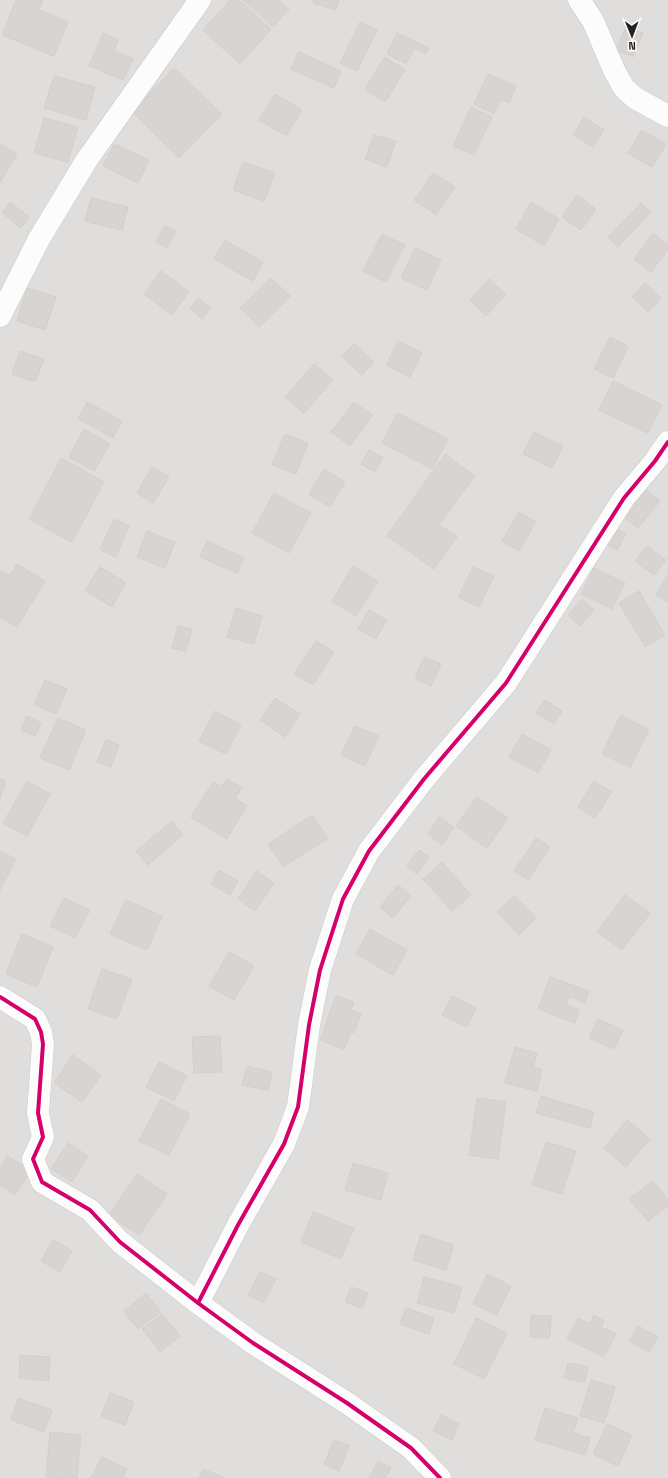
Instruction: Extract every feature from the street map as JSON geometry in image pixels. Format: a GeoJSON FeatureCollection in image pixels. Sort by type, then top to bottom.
{"type":"FeatureCollection","features":[{"type":"Feature","properties":{"kind":"street"},"geometry":{"type":"LineString","coordinates":[[0,316],[39,239],[86,161],[200,0]]}},
{"type":"Feature","properties":{"kind":"street"},"geometry":{"type":"LineString","coordinates":[[579,0],[593,21],[614,70],[624,88],[635,98],[668,116]]}},
{"type":"Feature","properties":{"kind":"street"},"geometry":{"type":"LineString","coordinates":[[198,1303],[238,1226],[284,1144],[298,1107],[309,1025],[320,970],[343,899],[368,850],[424,779],[506,683],[624,498],[662,466],[668,442]]}},
{"type":"Feature","properties":{"kind":"street"},"geometry":{"type":"LineString","coordinates":[[0,997],[35,1019],[41,1032],[43,1044],[38,1113],[43,1137],[33,1160],[42,1182],[90,1210],[120,1242],[198,1303],[253,1343],[348,1403],[410,1448],[440,1478]]}},
{"type":"Feature","properties":{"kind":"shaded area"},"geometry":{"type":"Polygon","coordinates":[[[0,0],[668,0],[668,1478],[0,1478],[0,0]]]}},
{"type":"Feature","properties":{"kind":"building"},"geometry":{"type":"Polygon","coordinates":[[[16,0],[43,0],[39,10],[68,22],[54,56],[2,35],[16,0]]]}},
{"type":"Feature","properties":{"kind":"building"},"geometry":{"type":"Polygon","coordinates":[[[230,0],[239,0],[271,29],[240,64],[203,30],[230,0]]]}},
{"type":"Feature","properties":{"kind":"building"},"geometry":{"type":"Polygon","coordinates":[[[243,0],[278,0],[289,9],[273,27],[243,0]]]}},
{"type":"Feature","properties":{"kind":"building"},"geometry":{"type":"Polygon","coordinates":[[[314,0],[339,0],[336,10],[313,3],[314,0]]]}},
{"type":"Feature","properties":{"kind":"building"},"geometry":{"type":"Polygon","coordinates":[[[360,22],[377,30],[357,71],[340,63],[360,22]]]}},
{"type":"Feature","properties":{"kind":"building"},"geometry":{"type":"Polygon","coordinates":[[[626,26],[643,33],[633,57],[616,50],[626,26]]]}},
{"type":"Feature","properties":{"kind":"building"},"geometry":{"type":"Polygon","coordinates":[[[103,33],[118,40],[114,51],[133,59],[123,80],[89,66],[103,33]]]}},
{"type":"Feature","properties":{"kind":"building"},"geometry":{"type":"Polygon","coordinates":[[[397,33],[429,48],[426,54],[414,48],[406,64],[387,54],[397,33]]]}},
{"type":"Feature","properties":{"kind":"building"},"geometry":{"type":"Polygon","coordinates":[[[298,52],[341,71],[334,88],[291,69],[298,52]]]}},
{"type":"Feature","properties":{"kind":"building"},"geometry":{"type":"Polygon","coordinates":[[[385,57],[405,70],[385,102],[365,89],[385,57]]]}},
{"type":"Feature","properties":{"kind":"building"},"geometry":{"type":"Polygon","coordinates":[[[174,68],[222,114],[179,158],[132,112],[174,68]]]}},
{"type":"Feature","properties":{"kind":"building"},"geometry":{"type":"Polygon","coordinates":[[[488,74],[516,86],[509,103],[501,99],[494,114],[474,104],[488,74]]]}},
{"type":"Feature","properties":{"kind":"building"},"geometry":{"type":"Polygon","coordinates":[[[54,76],[95,87],[86,120],[44,108],[54,76]]]}},
{"type":"Feature","properties":{"kind":"building"},"geometry":{"type":"Polygon","coordinates":[[[275,94],[302,110],[286,136],[259,120],[275,94]]]}},
{"type":"Feature","properties":{"kind":"building"},"geometry":{"type":"Polygon","coordinates":[[[471,107],[492,117],[474,155],[453,146],[471,107]]]}},
{"type":"Feature","properties":{"kind":"building"},"geometry":{"type":"Polygon","coordinates":[[[584,117],[604,130],[593,147],[573,135],[584,117]]]}},
{"type":"Feature","properties":{"kind":"building"},"geometry":{"type":"Polygon","coordinates":[[[44,118],[78,127],[68,162],[34,153],[44,118]]]}},
{"type":"Feature","properties":{"kind":"building"},"geometry":{"type":"Polygon","coordinates":[[[642,130],[666,144],[652,167],[628,153],[642,130]]]}},
{"type":"Feature","properties":{"kind":"building"},"geometry":{"type":"Polygon","coordinates":[[[374,135],[396,141],[387,167],[365,159],[374,135]]]}},
{"type":"Feature","properties":{"kind":"building"},"geometry":{"type":"Polygon","coordinates":[[[0,144],[17,154],[0,183],[0,144]]]}},
{"type":"Feature","properties":{"kind":"building"},"geometry":{"type":"Polygon","coordinates":[[[114,144],[149,160],[138,183],[103,166],[114,144]]]}},
{"type":"Feature","properties":{"kind":"building"},"geometry":{"type":"Polygon","coordinates":[[[243,162],[275,173],[264,201],[233,190],[243,162]]]}},
{"type":"Feature","properties":{"kind":"building"},"geometry":{"type":"Polygon","coordinates":[[[433,173],[455,187],[436,215],[414,200],[433,173]]]}},
{"type":"Feature","properties":{"kind":"building"},"geometry":{"type":"Polygon","coordinates":[[[577,195],[596,209],[581,230],[562,217],[577,195]]]}},
{"type":"Feature","properties":{"kind":"building"},"geometry":{"type":"Polygon","coordinates":[[[91,198],[128,207],[122,230],[85,221],[91,198]]]}},
{"type":"Feature","properties":{"kind":"building"},"geometry":{"type":"Polygon","coordinates":[[[10,202],[29,217],[21,228],[2,213],[10,202]]]}},
{"type":"Feature","properties":{"kind":"building"},"geometry":{"type":"Polygon","coordinates":[[[531,202],[559,219],[544,246],[516,229],[531,202]]]}},
{"type":"Feature","properties":{"kind":"building"},"geometry":{"type":"Polygon","coordinates":[[[641,203],[651,212],[618,247],[608,237],[641,203]]]}},
{"type":"Feature","properties":{"kind":"building"},"geometry":{"type":"Polygon","coordinates":[[[165,226],[176,231],[167,248],[156,242],[165,226]]]}},
{"type":"Feature","properties":{"kind":"building"},"geometry":{"type":"Polygon","coordinates":[[[653,233],[668,245],[668,250],[651,272],[634,259],[653,233]]]}},
{"type":"Feature","properties":{"kind":"building"},"geometry":{"type":"Polygon","coordinates":[[[382,234],[405,245],[386,282],[363,271],[382,234]]]}},
{"type":"Feature","properties":{"kind":"building"},"geometry":{"type":"Polygon","coordinates":[[[225,240],[263,262],[253,281],[214,259],[225,240]]]}},
{"type":"Feature","properties":{"kind":"building"},"geometry":{"type":"Polygon","coordinates":[[[415,248],[441,260],[427,290],[401,278],[415,248]]]}},
{"type":"Feature","properties":{"kind":"building"},"geometry":{"type":"Polygon","coordinates":[[[161,271],[189,292],[172,315],[144,294],[161,271]]]}},
{"type":"Feature","properties":{"kind":"building"},"geometry":{"type":"Polygon","coordinates":[[[271,278],[290,296],[259,327],[240,308],[271,278]]]}},
{"type":"Feature","properties":{"kind":"building"},"geometry":{"type":"Polygon","coordinates":[[[489,279],[506,294],[486,316],[470,300],[489,279]]]}},
{"type":"Feature","properties":{"kind":"building"},"geometry":{"type":"Polygon","coordinates":[[[645,283],[661,298],[648,312],[632,297],[645,283]]]}},
{"type":"Feature","properties":{"kind":"building"},"geometry":{"type":"Polygon","coordinates":[[[27,288],[56,297],[45,330],[17,321],[27,288]]]}},
{"type":"Feature","properties":{"kind":"building"},"geometry":{"type":"Polygon","coordinates":[[[198,298],[211,308],[202,319],[190,308],[198,298]]]}},
{"type":"Feature","properties":{"kind":"building"},"geometry":{"type":"Polygon","coordinates":[[[610,337],[628,346],[613,378],[594,369],[610,337]]]}},
{"type":"Feature","properties":{"kind":"building"},"geometry":{"type":"Polygon","coordinates":[[[398,341],[422,353],[410,377],[386,365],[398,341]]]}},
{"type":"Feature","properties":{"kind":"building"},"geometry":{"type":"Polygon","coordinates":[[[354,343],[374,362],[362,375],[342,357],[354,343]]]}},
{"type":"Feature","properties":{"kind":"building"},"geometry":{"type":"Polygon","coordinates":[[[20,351],[44,359],[35,382],[12,374],[20,351]]]}},
{"type":"Feature","properties":{"kind":"building"},"geometry":{"type":"Polygon","coordinates":[[[314,364],[333,380],[304,413],[285,397],[314,364]]]}},
{"type":"Feature","properties":{"kind":"building"},"geometry":{"type":"Polygon","coordinates":[[[613,381],[662,405],[648,433],[599,410],[613,381]]]}},
{"type":"Feature","properties":{"kind":"building"},"geometry":{"type":"Polygon","coordinates":[[[87,402],[122,421],[113,438],[78,419],[87,402]]]}},
{"type":"Feature","properties":{"kind":"building"},"geometry":{"type":"Polygon","coordinates":[[[354,402],[373,415],[350,446],[331,432],[354,402]]]}},
{"type":"Feature","properties":{"kind":"building"},"geometry":{"type":"Polygon","coordinates":[[[397,413],[448,439],[432,469],[382,443],[397,413]]]}},
{"type":"Feature","properties":{"kind":"building"},"geometry":{"type":"Polygon","coordinates":[[[84,429],[110,444],[94,471],[69,457],[84,429]]]}},
{"type":"Feature","properties":{"kind":"building"},"geometry":{"type":"Polygon","coordinates":[[[534,432],[563,446],[552,468],[523,454],[534,432]]]}},
{"type":"Feature","properties":{"kind":"building"},"geometry":{"type":"Polygon","coordinates":[[[285,434],[308,443],[296,474],[272,465],[285,434]]]}},
{"type":"Feature","properties":{"kind":"building"},"geometry":{"type":"Polygon","coordinates":[[[369,450],[383,458],[374,472],[361,464],[369,450]]]}},
{"type":"Feature","properties":{"kind":"building"},"geometry":{"type":"Polygon","coordinates":[[[445,454],[475,476],[439,525],[457,537],[434,569],[387,536],[445,454]]]}},
{"type":"Feature","properties":{"kind":"building"},"geometry":{"type":"Polygon","coordinates":[[[61,458],[104,482],[72,542],[29,519],[61,458]]]}},
{"type":"Feature","properties":{"kind":"building"},"geometry":{"type":"Polygon","coordinates":[[[152,467],[169,477],[153,503],[137,493],[152,467]]]}},
{"type":"Feature","properties":{"kind":"building"},"geometry":{"type":"Polygon","coordinates":[[[324,469],[345,482],[330,507],[309,494],[324,469]]]}},
{"type":"Feature","properties":{"kind":"building"},"geometry":{"type":"Polygon","coordinates":[[[645,489],[660,501],[638,528],[623,516],[645,489]]]}},
{"type":"Feature","properties":{"kind":"building"},"geometry":{"type":"Polygon","coordinates":[[[274,493],[311,513],[289,553],[252,533],[274,493]]]}},
{"type":"Feature","properties":{"kind":"building"},"geometry":{"type":"Polygon","coordinates":[[[519,512],[536,522],[519,551],[502,541],[519,512]]]}},
{"type":"Feature","properties":{"kind":"building"},"geometry":{"type":"Polygon","coordinates":[[[114,519],[129,526],[116,557],[100,550],[114,519]]]}},
{"type":"Feature","properties":{"kind":"building"},"geometry":{"type":"Polygon","coordinates":[[[612,526],[626,534],[617,550],[602,542],[612,526]]]}},
{"type":"Feature","properties":{"kind":"building"},"geometry":{"type":"Polygon","coordinates":[[[147,531],[175,542],[165,568],[137,557],[147,531]]]}},
{"type":"Feature","properties":{"kind":"building"},"geometry":{"type":"Polygon","coordinates":[[[207,541],[244,558],[237,573],[200,557],[207,541]]]}},
{"type":"Feature","properties":{"kind":"building"},"geometry":{"type":"Polygon","coordinates":[[[647,546],[666,560],[654,575],[635,561],[647,546]]]}},
{"type":"Feature","properties":{"kind":"building"},"geometry":{"type":"Polygon","coordinates":[[[17,564],[45,581],[17,627],[0,617],[0,570],[10,576],[17,564]]]}},
{"type":"Feature","properties":{"kind":"building"},"geometry":{"type":"Polygon","coordinates":[[[353,566],[378,581],[356,616],[332,601],[353,566]]]}},
{"type":"Feature","properties":{"kind":"building"},"geometry":{"type":"Polygon","coordinates":[[[100,567],[126,583],[112,607],[85,590],[100,567]]]}},
{"type":"Feature","properties":{"kind":"building"},"geometry":{"type":"Polygon","coordinates":[[[473,567],[494,576],[479,607],[458,597],[473,567]]]}},
{"type":"Feature","properties":{"kind":"building"},"geometry":{"type":"Polygon","coordinates":[[[594,568],[625,583],[612,609],[581,594],[594,568]]]}},
{"type":"Feature","properties":{"kind":"building"},"geometry":{"type":"Polygon","coordinates":[[[668,574],[668,602],[656,595],[668,574]]]}},
{"type":"Feature","properties":{"kind":"building"},"geometry":{"type":"Polygon","coordinates":[[[639,591],[665,635],[645,647],[619,603],[639,591]]]}},
{"type":"Feature","properties":{"kind":"building"},"geometry":{"type":"Polygon","coordinates":[[[582,599],[594,610],[580,626],[568,615],[582,599]]]}},
{"type":"Feature","properties":{"kind":"building"},"geometry":{"type":"Polygon","coordinates":[[[236,608],[262,616],[254,644],[227,637],[236,608]]]}},
{"type":"Feature","properties":{"kind":"building"},"geometry":{"type":"Polygon","coordinates":[[[369,610],[386,620],[376,639],[358,629],[369,610]]]}},
{"type":"Feature","properties":{"kind":"building"},"geometry":{"type":"Polygon","coordinates":[[[178,626],[192,629],[186,651],[172,648],[178,626]]]}},
{"type":"Feature","properties":{"kind":"building"},"geometry":{"type":"Polygon","coordinates":[[[316,641],[334,652],[313,685],[294,674],[316,641]]]}},
{"type":"Feature","properties":{"kind":"building"},"geometry":{"type":"Polygon","coordinates":[[[424,657],[441,664],[431,686],[415,678],[424,657]]]}},
{"type":"Feature","properties":{"kind":"building"},"geometry":{"type":"Polygon","coordinates":[[[45,680],[67,689],[56,714],[34,705],[45,680]]]}},
{"type":"Feature","properties":{"kind":"building"},"geometry":{"type":"Polygon","coordinates":[[[275,698],[300,714],[285,737],[260,720],[275,698]]]}},
{"type":"Feature","properties":{"kind":"building"},"geometry":{"type":"Polygon","coordinates":[[[545,700],[562,711],[554,724],[536,713],[545,700]]]}},
{"type":"Feature","properties":{"kind":"building"},"geometry":{"type":"Polygon","coordinates":[[[215,711],[241,725],[226,754],[199,741],[215,711]]]}},
{"type":"Feature","properties":{"kind":"building"},"geometry":{"type":"Polygon","coordinates":[[[621,715],[649,730],[630,768],[602,754],[621,715]]]}},
{"type":"Feature","properties":{"kind":"building"},"geometry":{"type":"Polygon","coordinates":[[[27,716],[41,723],[35,736],[21,730],[27,716]]]}},
{"type":"Feature","properties":{"kind":"building"},"geometry":{"type":"Polygon","coordinates":[[[58,718],[86,730],[69,770],[40,758],[58,718]]]}},
{"type":"Feature","properties":{"kind":"building"},"geometry":{"type":"Polygon","coordinates":[[[355,726],[379,736],[365,766],[341,755],[355,726]]]}},
{"type":"Feature","properties":{"kind":"building"},"geometry":{"type":"Polygon","coordinates":[[[522,734],[551,750],[538,773],[509,757],[522,734]]]}},
{"type":"Feature","properties":{"kind":"building"},"geometry":{"type":"Polygon","coordinates":[[[106,739],[119,745],[111,767],[97,762],[106,739]]]}},
{"type":"Feature","properties":{"kind":"building"},"geometry":{"type":"Polygon","coordinates":[[[0,779],[6,781],[0,799],[0,779]]]}},
{"type":"Feature","properties":{"kind":"building"},"geometry":{"type":"Polygon","coordinates":[[[227,779],[242,788],[235,798],[247,806],[227,839],[191,817],[213,782],[222,787],[227,779]]]}},
{"type":"Feature","properties":{"kind":"building"},"geometry":{"type":"Polygon","coordinates":[[[27,781],[50,794],[27,836],[3,823],[27,781]]]}},
{"type":"Feature","properties":{"kind":"building"},"geometry":{"type":"Polygon","coordinates":[[[594,781],[612,792],[595,818],[578,807],[594,781]]]}},
{"type":"Feature","properties":{"kind":"building"},"geometry":{"type":"Polygon","coordinates":[[[477,797],[508,818],[487,848],[456,826],[477,797]]]}},
{"type":"Feature","properties":{"kind":"building"},"geometry":{"type":"Polygon","coordinates":[[[312,815],[328,838],[283,867],[268,844],[312,815]]]}},
{"type":"Feature","properties":{"kind":"building"},"geometry":{"type":"Polygon","coordinates":[[[439,817],[454,827],[442,845],[428,834],[439,817]]]}},
{"type":"Feature","properties":{"kind":"building"},"geometry":{"type":"Polygon","coordinates":[[[172,821],[183,835],[148,865],[136,851],[172,821]]]}},
{"type":"Feature","properties":{"kind":"building"},"geometry":{"type":"Polygon","coordinates":[[[536,838],[550,847],[528,880],[514,871],[536,838]]]}},
{"type":"Feature","properties":{"kind":"building"},"geometry":{"type":"Polygon","coordinates":[[[419,850],[429,857],[417,874],[407,866],[419,850]]]}},
{"type":"Feature","properties":{"kind":"building"},"geometry":{"type":"Polygon","coordinates":[[[0,851],[16,859],[0,890],[0,851]]]}},
{"type":"Feature","properties":{"kind":"building"},"geometry":{"type":"Polygon","coordinates":[[[442,862],[471,895],[452,911],[423,879],[442,862]]]}},
{"type":"Feature","properties":{"kind":"building"},"geometry":{"type":"Polygon","coordinates":[[[219,870],[238,881],[230,895],[211,884],[219,870]]]}},
{"type":"Feature","properties":{"kind":"building"},"geometry":{"type":"Polygon","coordinates":[[[257,871],[274,883],[255,911],[238,899],[257,871]]]}},
{"type":"Feature","properties":{"kind":"building"},"geometry":{"type":"Polygon","coordinates":[[[398,885],[411,896],[393,918],[380,907],[398,885]]]}},
{"type":"Feature","properties":{"kind":"building"},"geometry":{"type":"Polygon","coordinates":[[[625,895],[650,913],[622,950],[597,932],[625,895]]]}},
{"type":"Feature","properties":{"kind":"building"},"geometry":{"type":"Polygon","coordinates":[[[514,896],[536,918],[519,935],[497,912],[514,896]]]}},
{"type":"Feature","properties":{"kind":"building"},"geometry":{"type":"Polygon","coordinates":[[[64,898],[90,910],[75,938],[50,926],[64,898]]]}},
{"type":"Feature","properties":{"kind":"building"},"geometry":{"type":"Polygon","coordinates":[[[126,900],[162,916],[147,950],[110,934],[126,900]]]}},
{"type":"Feature","properties":{"kind":"building"},"geometry":{"type":"Polygon","coordinates":[[[370,929],[407,950],[393,975],[356,954],[370,929]]]}},
{"type":"Feature","properties":{"kind":"building"},"geometry":{"type":"Polygon","coordinates":[[[22,934],[53,947],[37,987],[6,974],[22,934]]]}},
{"type":"Feature","properties":{"kind":"building"},"geometry":{"type":"Polygon","coordinates":[[[229,952],[254,966],[234,1000],[209,986],[229,952]]]}},
{"type":"Feature","properties":{"kind":"building"},"geometry":{"type":"Polygon","coordinates":[[[102,969],[132,979],[117,1019],[88,1009],[102,969]]]}},
{"type":"Feature","properties":{"kind":"building"},"geometry":{"type":"Polygon","coordinates":[[[550,977],[589,991],[585,1003],[569,997],[566,1005],[579,1010],[575,1023],[538,1009],[550,977]]]}},
{"type":"Feature","properties":{"kind":"building"},"geometry":{"type":"Polygon","coordinates":[[[336,996],[354,1002],[351,1010],[361,1014],[354,1033],[351,1031],[344,1049],[320,1040],[336,996]]]}},
{"type":"Feature","properties":{"kind":"building"},"geometry":{"type":"Polygon","coordinates":[[[452,996],[476,1008],[467,1027],[442,1015],[452,996]]]}},
{"type":"Feature","properties":{"kind":"building"},"geometry":{"type":"Polygon","coordinates":[[[598,1019],[623,1030],[614,1049],[589,1038],[598,1019]]]}},
{"type":"Feature","properties":{"kind":"building"},"geometry":{"type":"Polygon","coordinates":[[[220,1036],[222,1072],[194,1073],[192,1037],[220,1036]]]}},
{"type":"Feature","properties":{"kind":"building"},"geometry":{"type":"Polygon","coordinates":[[[515,1047],[537,1053],[533,1067],[542,1069],[537,1091],[505,1083],[515,1047]]]}},
{"type":"Feature","properties":{"kind":"building"},"geometry":{"type":"Polygon","coordinates":[[[73,1055],[101,1075],[82,1102],[54,1083],[73,1055]]]}},
{"type":"Feature","properties":{"kind":"building"},"geometry":{"type":"Polygon","coordinates":[[[159,1062],[187,1076],[174,1101],[146,1087],[159,1062]]]}},
{"type":"Feature","properties":{"kind":"building"},"geometry":{"type":"Polygon","coordinates":[[[247,1066],[272,1072],[268,1090],[242,1085],[247,1066]]]}},
{"type":"Feature","properties":{"kind":"building"},"geometry":{"type":"Polygon","coordinates":[[[541,1096],[594,1112],[590,1128],[536,1113],[541,1096]]]}},
{"type":"Feature","properties":{"kind":"building"},"geometry":{"type":"Polygon","coordinates":[[[477,1098],[506,1102],[498,1159],[469,1155],[477,1098]]]}},
{"type":"Feature","properties":{"kind":"building"},"geometry":{"type":"Polygon","coordinates":[[[161,1099],[190,1114],[169,1155],[139,1141],[161,1099]]]}},
{"type":"Feature","properties":{"kind":"building"},"geometry":{"type":"Polygon","coordinates":[[[627,1120],[650,1139],[626,1167],[604,1148],[627,1120]]]}},
{"type":"Feature","properties":{"kind":"building"},"geometry":{"type":"Polygon","coordinates":[[[546,1142],[576,1151],[562,1194],[532,1185],[546,1142]]]}},
{"type":"Feature","properties":{"kind":"building"},"geometry":{"type":"Polygon","coordinates":[[[68,1143],[88,1156],[72,1182],[51,1169],[68,1143]]]}},
{"type":"Feature","properties":{"kind":"building"},"geometry":{"type":"Polygon","coordinates":[[[7,1156],[31,1170],[15,1195],[0,1185],[0,1168],[7,1156]]]}},
{"type":"Feature","properties":{"kind":"building"},"geometry":{"type":"Polygon","coordinates":[[[353,1163],[388,1173],[381,1200],[345,1190],[353,1163]]]}},
{"type":"Feature","properties":{"kind":"building"},"geometry":{"type":"Polygon","coordinates":[[[137,1174],[167,1194],[139,1235],[109,1215],[137,1174]]]}},
{"type":"Feature","properties":{"kind":"building"},"geometry":{"type":"Polygon","coordinates":[[[653,1181],[668,1200],[668,1206],[648,1221],[629,1199],[653,1181]]]}},
{"type":"Feature","properties":{"kind":"building"},"geometry":{"type":"Polygon","coordinates":[[[313,1212],[354,1228],[341,1259],[301,1242],[313,1212]]]}},
{"type":"Feature","properties":{"kind":"building"},"geometry":{"type":"Polygon","coordinates":[[[421,1234],[454,1245],[446,1270],[413,1260],[421,1234]]]}},
{"type":"Feature","properties":{"kind":"building"},"geometry":{"type":"Polygon","coordinates":[[[53,1240],[72,1251],[60,1272],[41,1261],[53,1240]]]}},
{"type":"Feature","properties":{"kind":"building"},"geometry":{"type":"Polygon","coordinates":[[[260,1272],[276,1279],[264,1303],[248,1295],[260,1272]]]}},
{"type":"Feature","properties":{"kind":"building"},"geometry":{"type":"Polygon","coordinates":[[[487,1274],[511,1286],[497,1315],[473,1304],[487,1274]]]}},
{"type":"Feature","properties":{"kind":"building"},"geometry":{"type":"Polygon","coordinates":[[[424,1277],[462,1287],[454,1313],[417,1303],[424,1277]]]}},
{"type":"Feature","properties":{"kind":"building"},"geometry":{"type":"Polygon","coordinates":[[[351,1287],[368,1293],[362,1308],[345,1302],[351,1287]]]}},
{"type":"Feature","properties":{"kind":"building"},"geometry":{"type":"Polygon","coordinates":[[[146,1293],[161,1312],[138,1329],[124,1311],[146,1293]]]}},
{"type":"Feature","properties":{"kind":"building"},"geometry":{"type":"Polygon","coordinates":[[[406,1308],[434,1318],[429,1334],[400,1324],[406,1308]]]}},
{"type":"Feature","properties":{"kind":"building"},"geometry":{"type":"Polygon","coordinates":[[[162,1314],[180,1336],[160,1352],[142,1329],[162,1314]]]}},
{"type":"Feature","properties":{"kind":"building"},"geometry":{"type":"Polygon","coordinates":[[[531,1315],[551,1316],[550,1338],[530,1337],[531,1315]]]}},
{"type":"Feature","properties":{"kind":"building"},"geometry":{"type":"Polygon","coordinates":[[[594,1315],[604,1321],[601,1327],[616,1334],[604,1357],[567,1339],[578,1318],[589,1324],[594,1315]]]}},
{"type":"Feature","properties":{"kind":"building"},"geometry":{"type":"Polygon","coordinates":[[[476,1318],[507,1333],[484,1379],[454,1364],[476,1318]]]}},
{"type":"Feature","properties":{"kind":"building"},"geometry":{"type":"Polygon","coordinates":[[[638,1326],[658,1337],[649,1352],[629,1341],[638,1326]]]}},
{"type":"Feature","properties":{"kind":"building"},"geometry":{"type":"Polygon","coordinates":[[[20,1355],[50,1357],[49,1381],[19,1378],[20,1355]]]}},
{"type":"Feature","properties":{"kind":"building"},"geometry":{"type":"Polygon","coordinates":[[[568,1363],[588,1367],[585,1382],[564,1378],[568,1363]]]}},
{"type":"Feature","properties":{"kind":"building"},"geometry":{"type":"Polygon","coordinates":[[[591,1380],[615,1387],[604,1423],[580,1416],[591,1380]]]}},
{"type":"Feature","properties":{"kind":"building"},"geometry":{"type":"Polygon","coordinates":[[[110,1393],[134,1402],[125,1425],[101,1416],[110,1393]]]}},
{"type":"Feature","properties":{"kind":"building"},"geometry":{"type":"Polygon","coordinates":[[[18,1398],[52,1410],[44,1432],[11,1420],[18,1398]]]}},
{"type":"Feature","properties":{"kind":"building"},"geometry":{"type":"Polygon","coordinates":[[[545,1408],[578,1418],[573,1433],[590,1438],[585,1455],[535,1440],[545,1408]]]}},
{"type":"Feature","properties":{"kind":"building"},"geometry":{"type":"Polygon","coordinates":[[[441,1415],[459,1424],[452,1440],[433,1431],[441,1415]]]}},
{"type":"Feature","properties":{"kind":"building"},"geometry":{"type":"Polygon","coordinates":[[[607,1424],[632,1435],[618,1466],[593,1454],[607,1424]]]}},
{"type":"Feature","properties":{"kind":"building"},"geometry":{"type":"Polygon","coordinates":[[[50,1432],[81,1435],[77,1478],[46,1477],[50,1432]]]}},
{"type":"Feature","properties":{"kind":"building"},"geometry":{"type":"Polygon","coordinates":[[[334,1440],[349,1446],[339,1471],[324,1464],[334,1440]]]}},
{"type":"Feature","properties":{"kind":"building"},"geometry":{"type":"Polygon","coordinates":[[[102,1457],[127,1469],[123,1478],[91,1478],[102,1457]]]}},
{"type":"Feature","properties":{"kind":"building"},"geometry":{"type":"Polygon","coordinates":[[[378,1461],[391,1468],[385,1478],[369,1478],[378,1461]]]}},
{"type":"Feature","properties":{"kind":"building"},"geometry":{"type":"Polygon","coordinates":[[[203,1469],[225,1478],[199,1478],[203,1469]]]}},
{"type":"Feature","properties":{"kind":"cycle path"},"geometry":{"type":"LineString","coordinates":[[198,1303],[238,1225],[284,1144],[298,1107],[309,1025],[320,970],[343,899],[369,851],[424,779],[506,683],[624,498],[655,461],[668,442]]}},
{"type":"Feature","properties":{"kind":"cycle path"},"geometry":{"type":"LineString","coordinates":[[0,997],[35,1019],[41,1032],[43,1044],[38,1113],[43,1137],[33,1159],[42,1182],[90,1210],[120,1242],[198,1303],[253,1343],[347,1403],[411,1448],[440,1478]]}}]}
